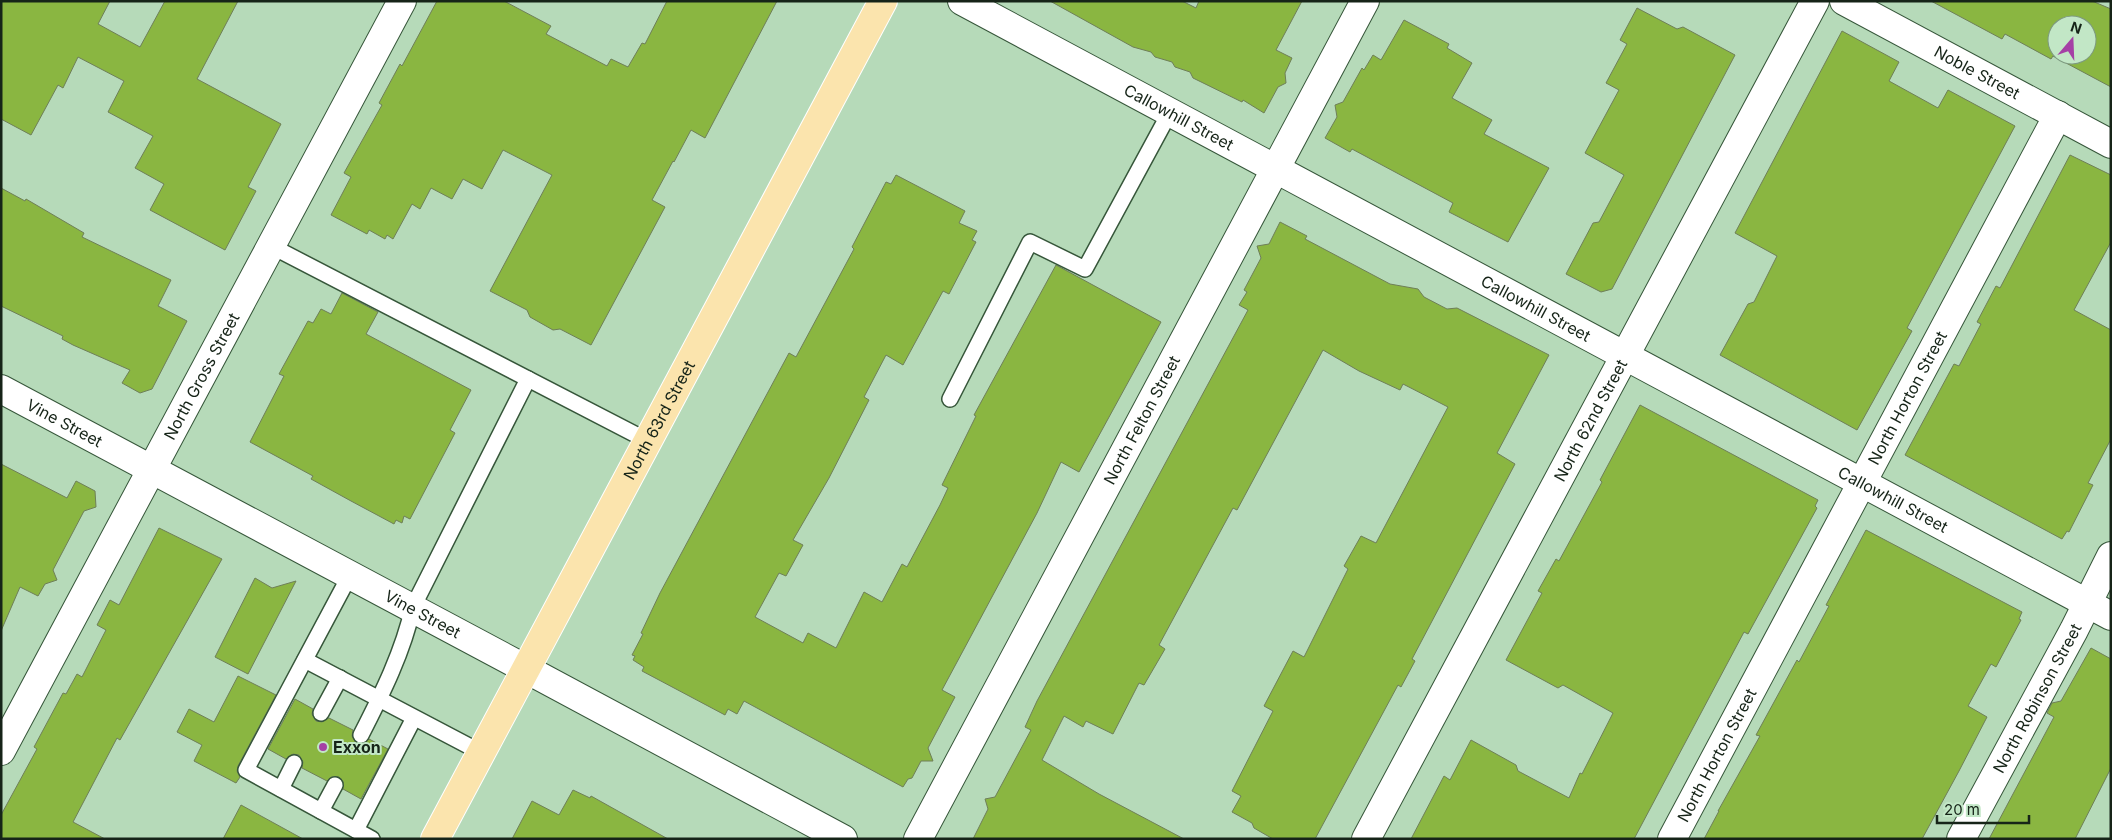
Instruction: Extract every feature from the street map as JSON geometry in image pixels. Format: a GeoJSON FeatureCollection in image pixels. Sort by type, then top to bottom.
{"type":"FeatureCollection","features":[{"type":"Feature","properties":{"kind":"main road","name":"North 63rd Street"},"geometry":{"type":"LineString","coordinates":[[435,839],[883,1]]}},
{"type":"Feature","properties":{"kind":"street","name":"North Gross Street"},"geometry":{"type":"LineString","coordinates":[[1,750],[402,1]]}},
{"type":"Feature","properties":{"kind":"street","name":"Callowhill Street"},"geometry":{"type":"LineString","coordinates":[[962,1],[2111,616]]}},
{"type":"Feature","properties":{"kind":"street","name":"North Felton Street"},"geometry":{"type":"LineString","coordinates":[[918,839],[1365,1]]}},
{"type":"Feature","properties":{"kind":"street","name":"North 62nd Street"},"geometry":{"type":"LineString","coordinates":[[1366,839],[1815,1]]}},
{"type":"Feature","properties":{"kind":"street","name":"Noble Street"},"geometry":{"type":"LineString","coordinates":[[1844,1],[2111,144]]}},
{"type":"Feature","properties":{"kind":"street","name":"North Horton Street"},"geometry":{"type":"LineString","coordinates":[[1672,839],[1863,484],[2058,115]]}},
{"type":"Feature","properties":{"kind":"street","name":"Vine Street"},"geometry":{"type":"LineString","coordinates":[[1,389],[413,607],[843,839]]}},
{"type":"Feature","properties":{"kind":"street","name":"North Robinson Street"},"geometry":{"type":"LineString","coordinates":[[1962,839],[2074,630],[2111,556]]}},
{"type":"Feature","properties":{"kind":"lane"},"geometry":{"type":"LineString","coordinates":[[950,399],[1030,242],[1085,269],[1170,112]]}},
{"type":"Feature","properties":{"kind":"lane"},"geometry":{"type":"LineString","coordinates":[[271,246],[648,441]]}},
{"type":"Feature","properties":{"kind":"lane"},"geometry":{"type":"LineString","coordinates":[[361,735],[380,699],[408,628],[413,607],[528,379]]}},
{"type":"Feature","properties":{"kind":"lane"},"geometry":{"type":"LineString","coordinates":[[350,574],[246,770],[372,839]]}},
{"type":"Feature","properties":{"kind":"lane"},"geometry":{"type":"LineString","coordinates":[[305,660],[482,753]]}},
{"type":"Feature","properties":{"kind":"lane"},"geometry":{"type":"LineString","coordinates":[[321,713],[340,678]]}},
{"type":"Feature","properties":{"kind":"lane"},"geometry":{"type":"LineString","coordinates":[[356,830],[414,718]]}},
{"type":"Feature","properties":{"kind":"lane"},"geometry":{"type":"LineString","coordinates":[[281,789],[294,763]]}},
{"type":"Feature","properties":{"kind":"lane"},"geometry":{"type":"LineString","coordinates":[[321,811],[335,785]]}},
{"type":"Feature","properties":{"kind":"building"},"geometry":{"type":"Polygon","coordinates":[[[1,1],[110,1],[98,24],[140,47],[165,1],[238,1],[197,79],[281,124],[248,187],[256,191],[225,250],[150,210],[164,184],[135,168],[153,136],[108,112],[124,81],[78,57],[63,88],[58,85],[31,135],[1,119],[1,1]]]}},
{"type":"Feature","properties":{"kind":"building"},"geometry":{"type":"Polygon","coordinates":[[[437,1],[504,1],[551,26],[546,34],[607,66],[611,59],[628,67],[642,43],[645,44],[667,1],[777,1],[705,138],[691,130],[673,161],[652,200],[665,207],[591,345],[560,329],[553,330],[530,317],[527,310],[490,291],[552,175],[503,150],[482,189],[463,179],[452,199],[431,188],[420,209],[412,204],[393,239],[387,235],[385,239],[369,230],[367,234],[331,215],[351,177],[344,173],[382,105],[379,103],[400,64],[402,66],[437,1]]]}},
{"type":"Feature","properties":{"kind":"building"},"geometry":{"type":"Polygon","coordinates":[[[1050,1],[1182,1],[1196,8],[1199,1],[1302,1],[1276,50],[1292,58],[1285,73],[1286,83],[1278,87],[1264,113],[1243,100],[1242,102],[1193,78],[1190,72],[1175,67],[1172,62],[1155,57],[1151,52],[1133,47],[1050,1]]]}},
{"type":"Feature","properties":{"kind":"building"},"geometry":{"type":"Polygon","coordinates":[[[1931,1],[2092,1],[2111,9],[2111,87],[2070,65],[2097,65],[2097,15],[2047,15],[2047,57],[2005,34],[2002,39],[1931,1]]]}},
{"type":"Feature","properties":{"kind":"building"},"geometry":{"type":"Polygon","coordinates":[[[1637,8],[1677,29],[1683,27],[1735,55],[1612,289],[1601,292],[1566,274],[1593,223],[1599,222],[1624,175],[1585,153],[1619,90],[1606,83],[1627,44],[1620,40],[1637,8]]]}},
{"type":"Feature","properties":{"kind":"building"},"geometry":{"type":"Polygon","coordinates":[[[1404,20],[1449,44],[1447,48],[1472,63],[1452,98],[1492,120],[1484,134],[1549,168],[1508,242],[1449,212],[1453,203],[1352,149],[1350,152],[1325,138],[1337,117],[1335,105],[1343,102],[1362,68],[1364,70],[1373,55],[1381,60],[1404,20]]]}},
{"type":"Feature","properties":{"kind":"building"},"geometry":{"type":"Polygon","coordinates":[[[1842,31],[1899,62],[1889,81],[1938,108],[1948,90],[2015,126],[1907,328],[1912,331],[1857,430],[1720,355],[1748,304],[1754,302],[1777,256],[1735,233],[1842,31]]]}},
{"type":"Feature","properties":{"kind":"building"},"geometry":{"type":"Polygon","coordinates":[[[2070,155],[2111,175],[2111,242],[2074,310],[2111,330],[2111,439],[2088,483],[2093,485],[2069,532],[2067,531],[2062,539],[1905,455],[1954,364],[1959,366],[1981,324],[1977,322],[1996,286],[2000,288],[2070,155]]]}},
{"type":"Feature","properties":{"kind":"building"},"geometry":{"type":"Polygon","coordinates":[[[896,175],[965,211],[959,223],[977,231],[972,240],[976,242],[949,294],[943,291],[903,365],[886,355],[864,397],[869,400],[829,478],[793,540],[803,545],[786,576],[779,573],[755,617],[803,643],[808,633],[836,648],[864,592],[882,602],[902,564],[907,567],[940,505],[948,488],[942,485],[976,416],[974,415],[1056,265],[1161,322],[1079,472],[1061,462],[1037,513],[942,690],[955,697],[928,748],[933,761],[921,761],[912,778],[908,779],[903,787],[744,701],[737,714],[728,709],[725,715],[642,671],[644,667],[633,660],[635,656],[632,655],[660,593],[789,353],[796,357],[854,249],[852,247],[886,182],[891,184],[896,175]]]}},
{"type":"Feature","properties":{"kind":"building"},"geometry":{"type":"Polygon","coordinates":[[[1,188],[25,201],[26,199],[84,233],[82,237],[171,280],[158,306],[187,321],[152,389],[140,393],[122,383],[130,370],[73,345],[62,339],[63,336],[1,306],[1,188]]]}},
{"type":"Feature","properties":{"kind":"building"},"geometry":{"type":"Polygon","coordinates":[[[1280,222],[1307,236],[1305,239],[1390,284],[1418,289],[1424,297],[1447,309],[1457,308],[1549,355],[1497,453],[1515,464],[1412,659],[1415,661],[1401,687],[1398,685],[1315,839],[1273,839],[1254,828],[1252,823],[1232,812],[1241,796],[1232,791],[1273,711],[1264,706],[1293,651],[1304,657],[1348,569],[1344,566],[1361,536],[1376,543],[1448,407],[1403,384],[1400,390],[1359,371],[1323,350],[1237,510],[1233,508],[1159,645],[1165,649],[1144,685],[1139,683],[1113,734],[1086,721],[1083,727],[1064,716],[1042,760],[1099,794],[1184,839],[973,839],[988,809],[985,799],[995,797],[1031,730],[1025,727],[1037,701],[1248,310],[1239,305],[1247,292],[1244,290],[1261,258],[1257,246],[1269,244],[1280,222]]]}},
{"type":"Feature","properties":{"kind":"building"},"geometry":{"type":"Polygon","coordinates":[[[342,293],[378,312],[366,334],[471,390],[450,430],[455,433],[410,519],[404,516],[402,523],[396,520],[394,524],[311,479],[313,476],[250,442],[284,376],[279,374],[308,321],[313,323],[321,309],[331,314],[342,293]]]}},
{"type":"Feature","properties":{"kind":"building"},"geometry":{"type":"Polygon","coordinates":[[[1640,405],[1818,500],[1815,506],[1817,508],[1748,634],[1744,632],[1634,839],[1411,839],[1444,776],[1450,780],[1471,740],[1516,765],[1518,771],[1569,798],[1580,773],[1582,774],[1613,713],[1563,685],[1558,688],[1506,660],[1542,593],[1538,591],[1556,559],[1559,561],[1602,482],[1600,480],[1640,405]]]}},
{"type":"Feature","properties":{"kind":"building"},"geometry":{"type":"Polygon","coordinates":[[[1,464],[67,498],[76,481],[95,491],[96,507],[84,511],[53,570],[57,580],[45,584],[38,596],[20,587],[1,631],[1,464]]]}},
{"type":"Feature","properties":{"kind":"building"},"geometry":{"type":"Polygon","coordinates":[[[159,528],[222,559],[120,740],[117,738],[73,822],[105,839],[1,839],[1,815],[37,749],[34,747],[63,693],[66,694],[77,674],[82,677],[106,630],[97,625],[110,600],[119,605],[159,528]]]}},
{"type":"Feature","properties":{"kind":"building"},"geometry":{"type":"Polygon","coordinates":[[[1866,530],[2022,612],[2019,619],[2021,620],[1996,667],[1991,664],[1968,706],[1987,717],[1959,771],[1922,839],[1704,839],[1760,736],[1756,735],[1829,606],[1826,605],[1866,530]]]}},
{"type":"Feature","properties":{"kind":"building"},"geometry":{"type":"Polygon","coordinates":[[[255,578],[272,588],[296,581],[248,674],[215,657],[255,578]]]}},
{"type":"Feature","properties":{"kind":"building"},"geometry":{"type":"Polygon","coordinates":[[[2091,648],[2111,659],[2111,768],[2075,839],[1989,839],[2054,717],[2047,713],[2052,703],[2061,701],[2091,648]]]}},
{"type":"Feature","properties":{"kind":"building"},"geometry":{"type":"Polygon","coordinates":[[[238,676],[276,695],[238,766],[237,771],[240,777],[236,783],[194,761],[202,745],[177,732],[189,709],[214,722],[238,676]]]}},
{"type":"Feature","properties":{"kind":"building"},"geometry":{"type":"Polygon","coordinates":[[[295,699],[313,709],[312,714],[316,721],[322,722],[329,718],[353,730],[352,736],[356,743],[362,744],[369,739],[388,749],[361,799],[343,789],[343,781],[339,777],[331,777],[327,781],[302,768],[303,762],[299,755],[293,754],[286,759],[268,749],[295,699]]]}},
{"type":"Feature","properties":{"kind":"building"},"geometry":{"type":"Polygon","coordinates":[[[573,790],[590,798],[591,796],[668,839],[512,839],[532,801],[559,815],[573,790]]]}},
{"type":"Feature","properties":{"kind":"building"},"geometry":{"type":"Polygon","coordinates":[[[241,805],[303,839],[223,839],[241,805]]]}},
{"type":"Feature","properties":{"kind":"place","name":"Exxon"},"geometry":{"type":"Point","coordinates":[323,747]}}]}
